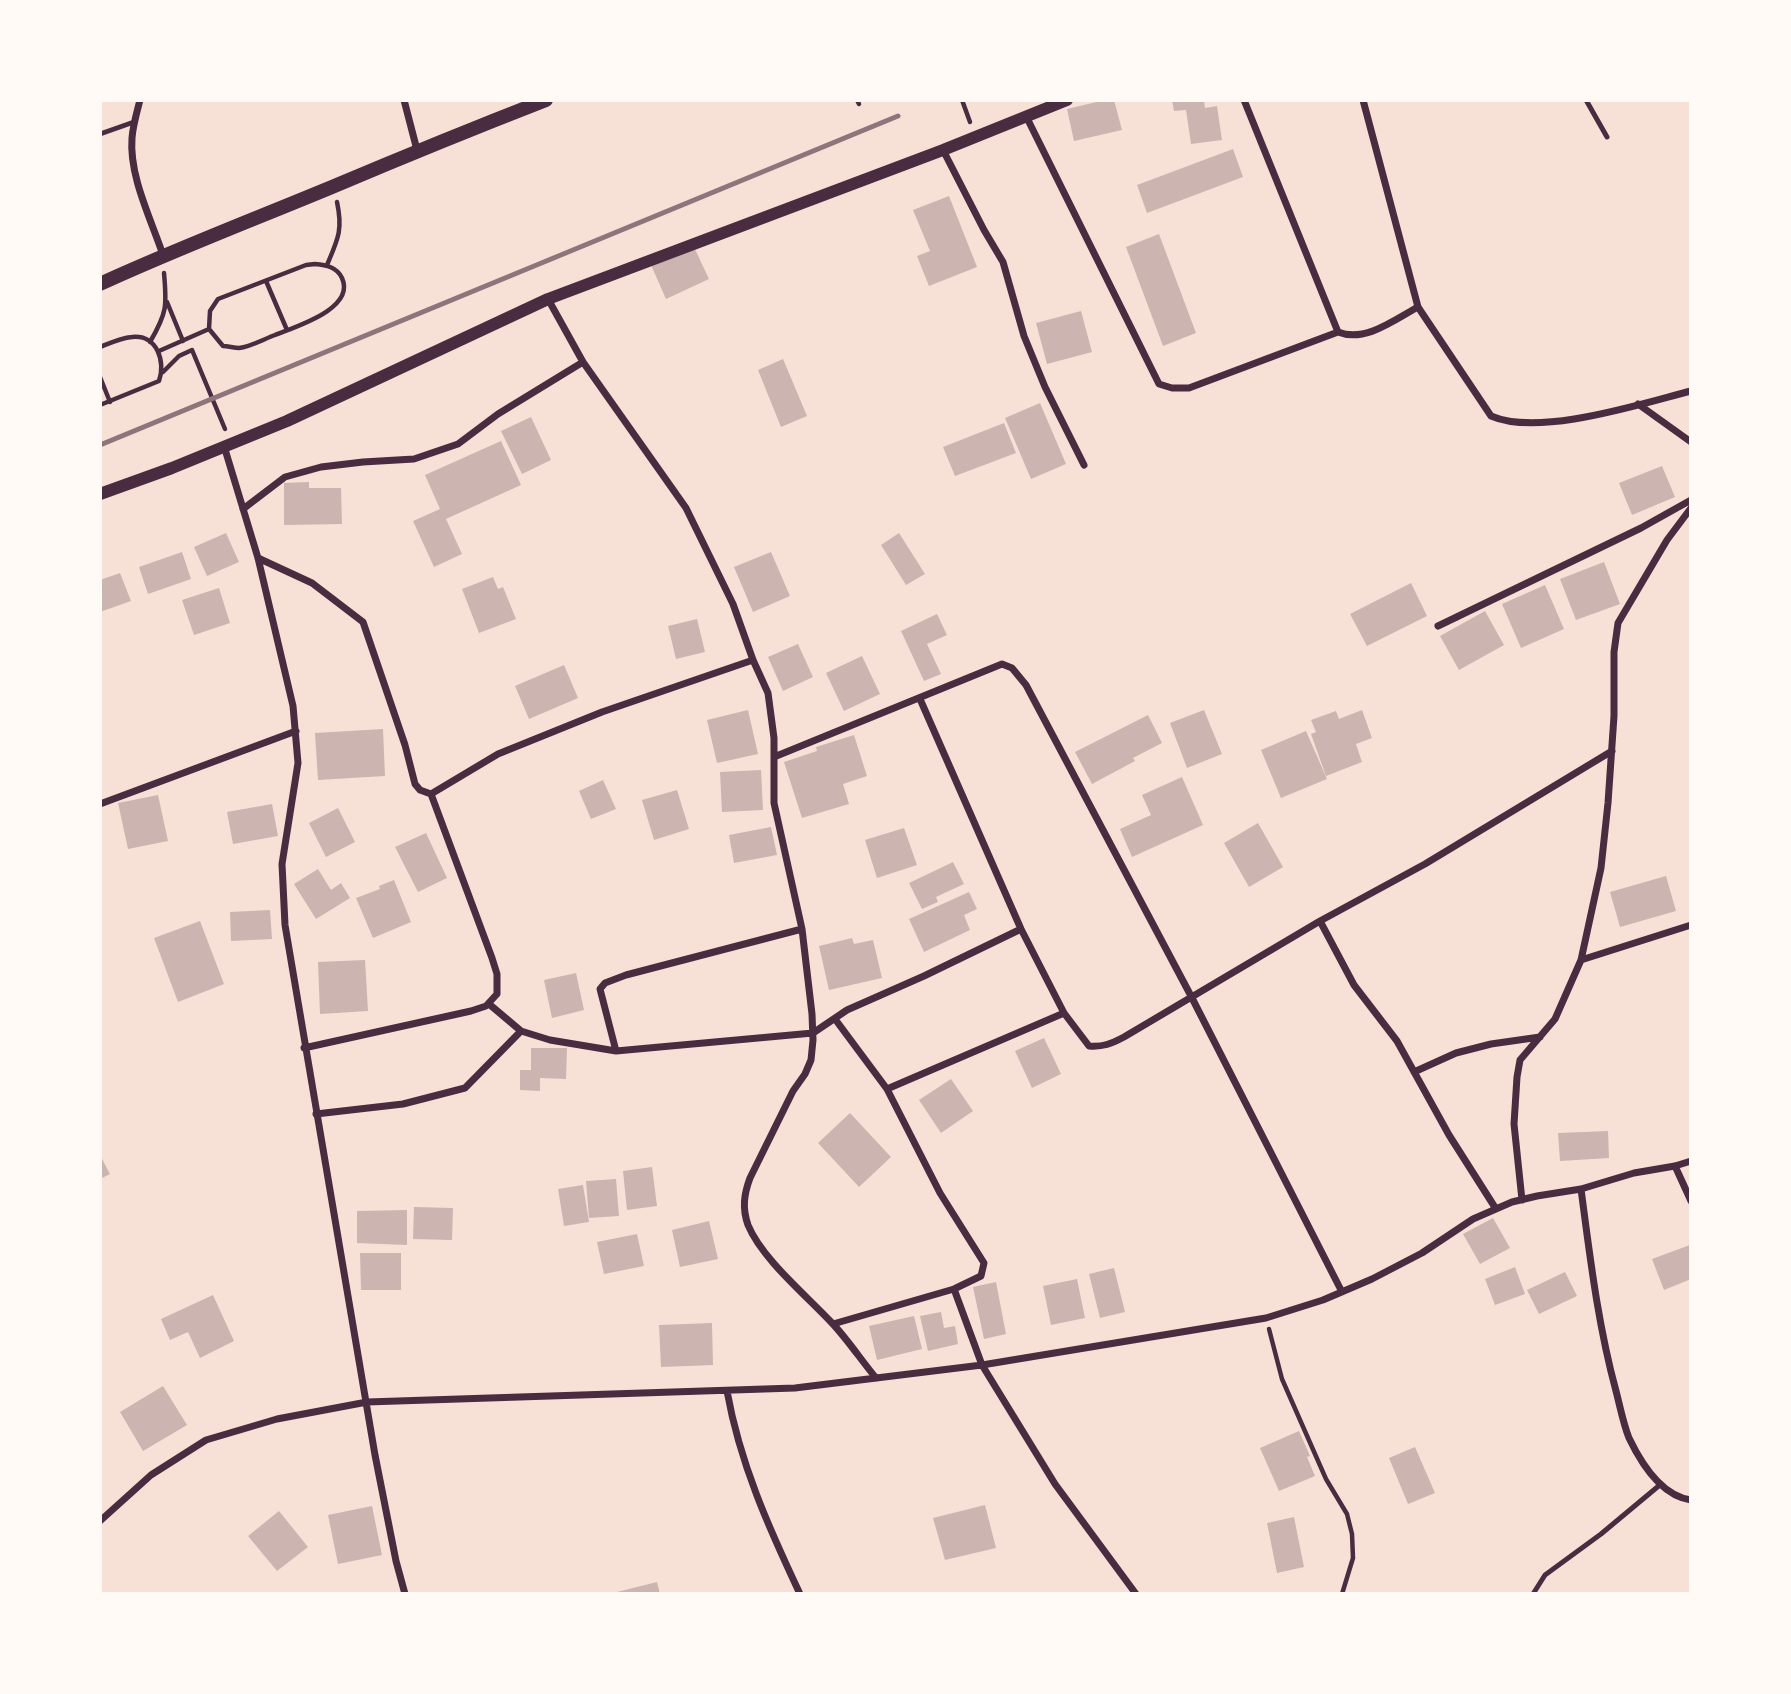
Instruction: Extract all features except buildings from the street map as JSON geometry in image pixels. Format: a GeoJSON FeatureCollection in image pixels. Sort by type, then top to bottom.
{"type":"FeatureCollection","features":[{"type":"Feature","properties":{"kind":"main road"},"geometry":{"type":"LineString","coordinates":[[100,284],[163,255],[417,150],[546,100]]}},
{"type":"Feature","properties":{"kind":"street"},"geometry":{"type":"LineString","coordinates":[[140,100],[131,140],[138,182],[163,255]]}},
{"type":"Feature","properties":{"kind":"street"},"geometry":{"type":"LineString","coordinates":[[404,100],[417,150]]}},
{"type":"Feature","properties":{"kind":"street"},"geometry":{"type":"LineString","coordinates":[[100,494],[287,421],[548,299],[943,150],[1067,100]]}},
{"type":"Feature","properties":{"kind":"street"},"geometry":{"type":"LineString","coordinates":[[1244,100],[1338,332]]}},
{"type":"Feature","properties":{"kind":"street"},"geometry":{"type":"LineString","coordinates":[[1363,100],[1418,307],[1490,416],[1504,422],[1561,421],[1691,391]]}},
{"type":"Feature","properties":{"kind":"street"},"geometry":{"type":"LineString","coordinates":[[1026,116],[1159,384],[1172,388],[1189,388],[1338,332],[1350,337],[1365,335],[1418,307]]}},
{"type":"Feature","properties":{"kind":"street"},"geometry":{"type":"LineString","coordinates":[[943,150],[1003,262],[1024,336],[1045,387],[1084,465]]}},
{"type":"Feature","properties":{"kind":"street"},"geometry":{"type":"LineString","coordinates":[[548,299],[583,362],[686,508],[733,604],[768,693],[774,757],[774,803],[802,929],[813,1034],[811,1060],[750,1178],[744,1203],[749,1227],[783,1274],[833,1324],[876,1378]]}},
{"type":"Feature","properties":{"kind":"street"},"geometry":{"type":"LineString","coordinates":[[243,509],[285,477],[321,467],[415,459],[457,444],[498,414],[583,362]]}},
{"type":"Feature","properties":{"kind":"street"},"geometry":{"type":"LineString","coordinates":[[1638,404],[1691,442]]}},
{"type":"Feature","properties":{"kind":"street"},"geometry":{"type":"LineString","coordinates":[[224,446],[258,558],[289,682],[298,763],[284,848],[282,878],[286,937],[367,1402],[396,1561],[405,1594]]}},
{"type":"Feature","properties":{"kind":"street"},"geometry":{"type":"LineString","coordinates":[[1438,626],[1641,528],[1691,500]]}},
{"type":"Feature","properties":{"kind":"street"},"geometry":{"type":"LineString","coordinates":[[1522,1200],[1514,1124],[1517,1077],[1520,1060],[1555,1018],[1581,960],[1601,868],[1612,751],[1614,652],[1618,623],[1667,540],[1691,508]]}},
{"type":"Feature","properties":{"kind":"street"},"geometry":{"type":"LineString","coordinates":[[258,558],[312,583],[363,622],[405,745],[415,784],[420,790],[431,794]]}},
{"type":"Feature","properties":{"kind":"street"},"geometry":{"type":"LineString","coordinates":[[431,794],[498,754],[602,712],[753,660]]}},
{"type":"Feature","properties":{"kind":"street"},"geometry":{"type":"LineString","coordinates":[[774,757],[1002,664],[1012,668],[1026,685],[1191,996],[1342,1292]]}},
{"type":"Feature","properties":{"kind":"street"},"geometry":{"type":"LineString","coordinates":[[920,699],[1021,929],[1064,1013],[1089,1046],[1106,1046],[1320,921],[1425,864],[1612,751]]}},
{"type":"Feature","properties":{"kind":"street"},"geometry":{"type":"LineString","coordinates":[[100,804],[296,731]]}},
{"type":"Feature","properties":{"kind":"street"},"geometry":{"type":"LineString","coordinates":[[304,1048],[471,1011],[489,1004],[497,994],[496,974],[431,794]]}},
{"type":"Feature","properties":{"kind":"street"},"geometry":{"type":"LineString","coordinates":[[1320,921],[1354,985],[1396,1041],[1449,1135],[1496,1209]]}},
{"type":"Feature","properties":{"kind":"street"},"geometry":{"type":"LineString","coordinates":[[1581,960],[1691,925]]}},
{"type":"Feature","properties":{"kind":"street"},"geometry":{"type":"LineString","coordinates":[[616,1051],[600,989],[605,983],[626,975],[802,929]]}},
{"type":"Feature","properties":{"kind":"street"},"geometry":{"type":"LineString","coordinates":[[489,1004],[520,1031],[550,1040],[616,1051],[813,1034],[847,1010],[1021,929]]}},
{"type":"Feature","properties":{"kind":"street"},"geometry":{"type":"LineString","coordinates":[[887,1089],[1064,1013]]}},
{"type":"Feature","properties":{"kind":"street"},"geometry":{"type":"LineString","coordinates":[[833,1324],[954,1289],[981,1276],[984,1263],[940,1193],[887,1089],[835,1018]]}},
{"type":"Feature","properties":{"kind":"street"},"geometry":{"type":"LineString","coordinates":[[316,1114],[402,1104],[465,1088],[520,1031]]}},
{"type":"Feature","properties":{"kind":"street"},"geometry":{"type":"LineString","coordinates":[[1414,1072],[1456,1053],[1491,1044],[1540,1037]]}},
{"type":"Feature","properties":{"kind":"street"},"geometry":{"type":"LineString","coordinates":[[100,1521],[150,1475],[206,1440],[277,1419],[367,1402],[795,1388],[982,1365],[1266,1318],[1342,1292],[1422,1253],[1473,1219],[1496,1209],[1537,1195],[1581,1189],[1634,1173],[1691,1161]]}},
{"type":"Feature","properties":{"kind":"street"},"geometry":{"type":"LineString","coordinates":[[1675,1166],[1691,1201]]}},
{"type":"Feature","properties":{"kind":"street"},"geometry":{"type":"LineString","coordinates":[[1581,1189],[1594,1292],[1612,1375],[1629,1436],[1642,1461],[1661,1484],[1681,1499],[1691,1500]]}},
{"type":"Feature","properties":{"kind":"street"},"geometry":{"type":"LineString","coordinates":[[954,1289],[982,1365],[1055,1484],[1136,1594]]}},
{"type":"Feature","properties":{"kind":"street"},"geometry":{"type":"LineString","coordinates":[[727,1391],[735,1433],[759,1505],[800,1594]]}},
{"type":"Feature","properties":{"kind":"lane"},"geometry":{"type":"LineString","coordinates":[[1586,100],[1607,137]]}},
{"type":"Feature","properties":{"kind":"lane"},"geometry":{"type":"LineString","coordinates":[[100,134],[134,122]]}},
{"type":"Feature","properties":{"kind":"lane"},"geometry":{"type":"LineString","coordinates":[[1533,1594],[1545,1575],[1601,1534],[1661,1484]]}},
{"type":"Feature","properties":{"kind":"path"},"geometry":{"type":"LineString","coordinates":[[327,265],[341,234],[334,186]]}},
{"type":"Feature","properties":{"kind":"path"},"geometry":{"type":"LineString","coordinates":[[150,342],[164,319],[167,301],[163,255]]}},
{"type":"Feature","properties":{"kind":"path"},"geometry":{"type":"LineString","coordinates":[[306,265],[327,265],[342,277],[343,282],[339,302],[328,312],[240,348],[223,346],[209,329],[210,311],[218,299],[306,265]]}},
{"type":"Feature","properties":{"kind":"path"},"geometry":{"type":"LineString","coordinates":[[266,281],[287,330]]}},
{"type":"Feature","properties":{"kind":"path"},"geometry":{"type":"LineString","coordinates":[[167,301],[183,341]]}},
{"type":"Feature","properties":{"kind":"path"},"geometry":{"type":"LineString","coordinates":[[159,351],[209,329]]}},
{"type":"Feature","properties":{"kind":"path"},"geometry":{"type":"LineString","coordinates":[[100,347],[136,336],[150,342],[159,351],[163,372]]}},
{"type":"Feature","properties":{"kind":"path"},"geometry":{"type":"LineString","coordinates":[[100,405],[159,381],[163,372],[178,356],[192,349],[225,429]]}},
{"type":"Feature","properties":{"kind":"path"},"geometry":{"type":"LineString","coordinates":[[100,377],[110,401]]}},
{"type":"Feature","properties":{"kind":"path"},"geometry":{"type":"LineString","coordinates":[[1266,1318],[1282,1379],[1326,1479],[1347,1514],[1352,1534],[1353,1558],[1342,1594]]}},
{"type":"Feature","properties":{"kind":"railway"},"geometry":{"type":"LineString","coordinates":[[100,445],[898,116]]}}]}
